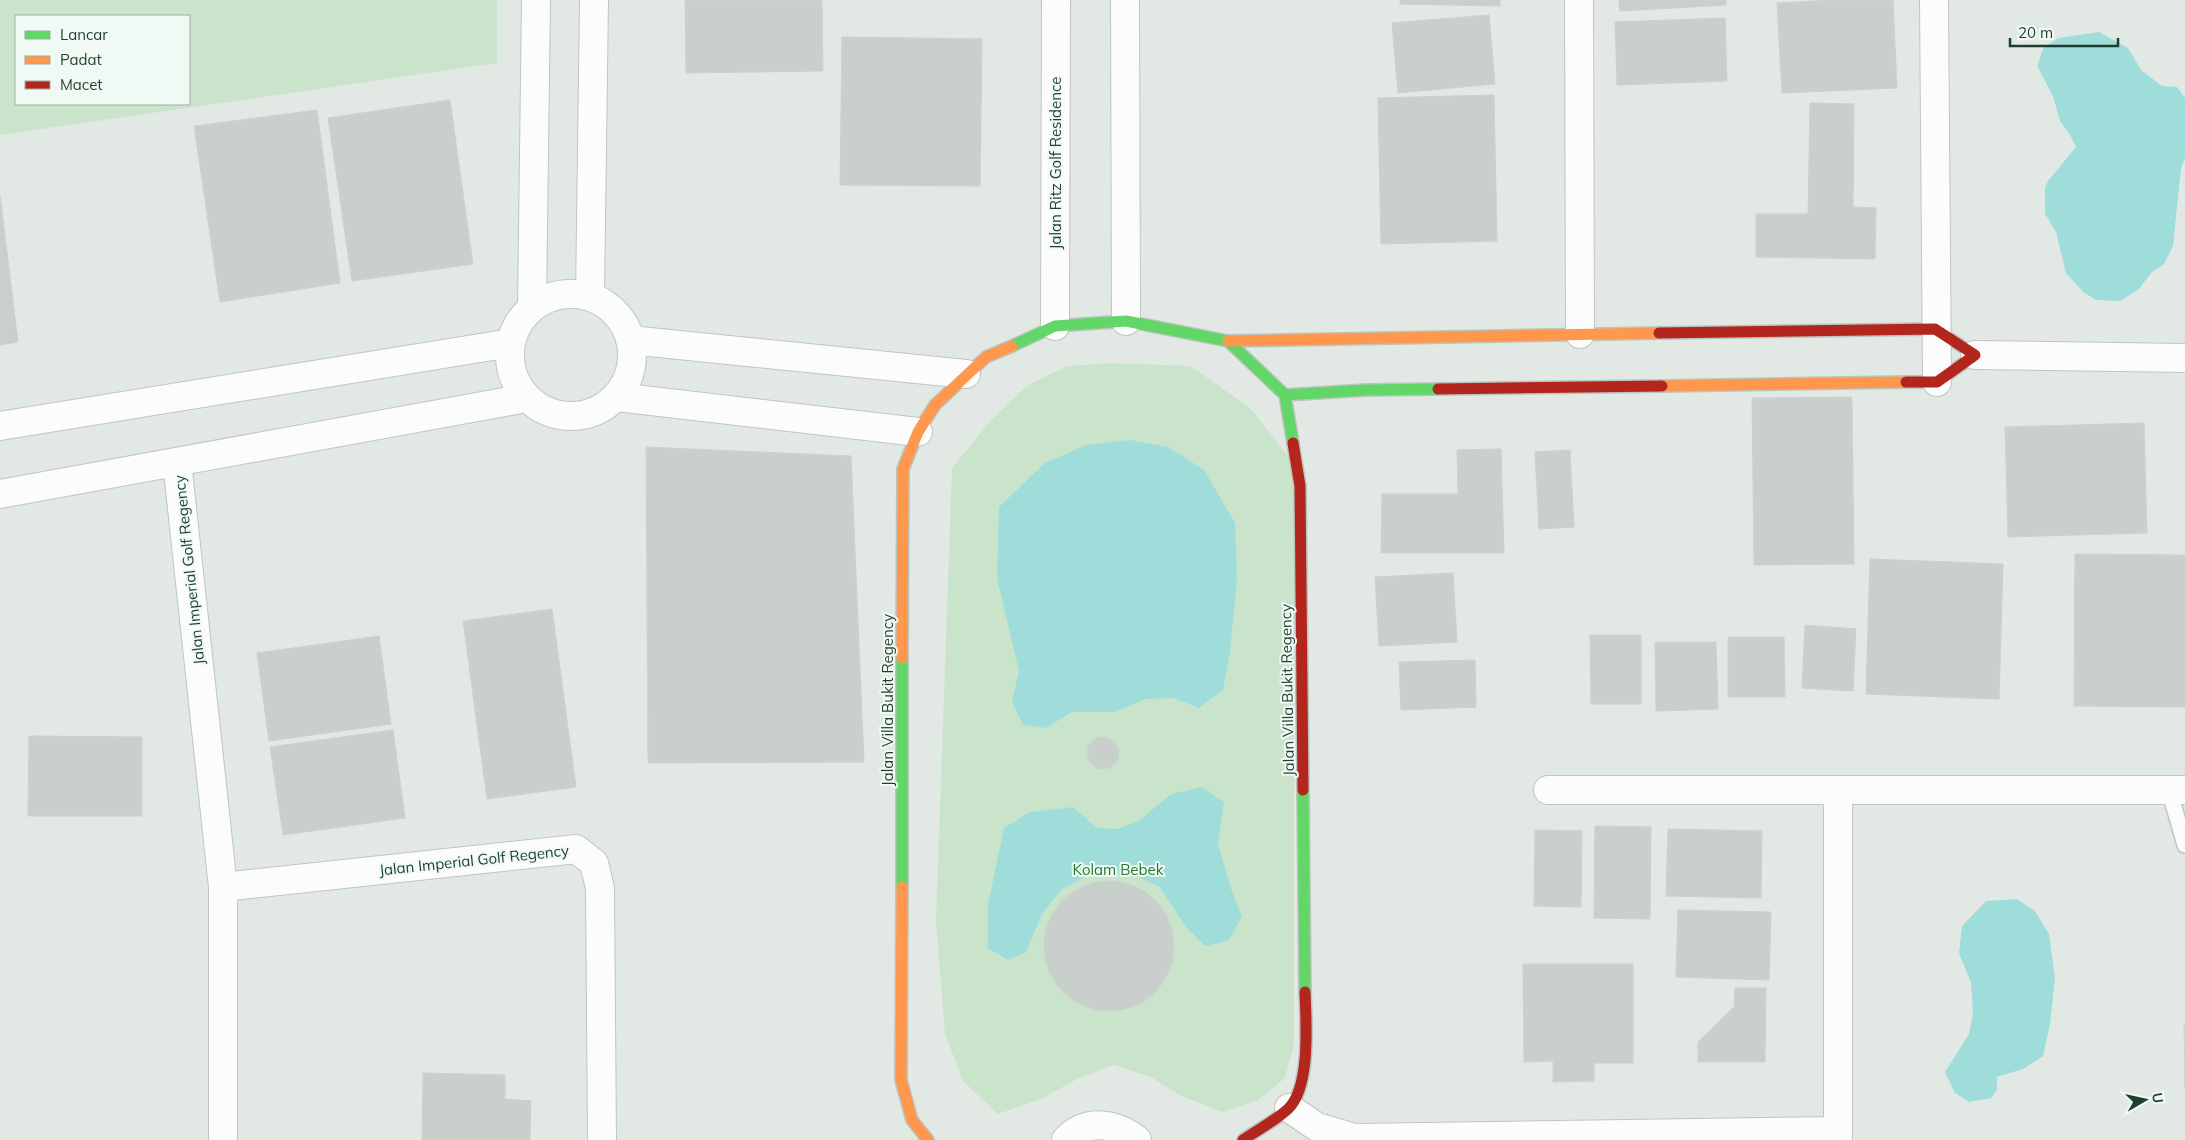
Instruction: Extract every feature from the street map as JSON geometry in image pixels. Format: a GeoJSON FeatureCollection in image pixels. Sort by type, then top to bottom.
{"type":"FeatureCollection","features":[{"type":"Feature","properties":{"kind":"street"},"geometry":{"type":"LineString","coordinates":[[532,308],[536,0]]}},
{"type":"Feature","properties":{"kind":"street"},"geometry":{"type":"LineString","coordinates":[[590,297],[594,0]]}},
{"type":"Feature","properties":{"kind":"street","name":"Jalan Ritz Golf Residence"},"geometry":{"type":"LineString","coordinates":[[1055,326],[1056,0]]}},
{"type":"Feature","properties":{"kind":"street"},"geometry":{"type":"LineString","coordinates":[[1125,0],[1126,321]]}},
{"type":"Feature","properties":{"kind":"street"},"geometry":{"type":"LineString","coordinates":[[1579,0],[1580,334]]}},
{"type":"Feature","properties":{"kind":"street"},"geometry":{"type":"LineString","coordinates":[[1934,0],[1935,329],[1937,382]]}},
{"type":"Feature","properties":{"kind":"street"},"geometry":{"type":"LineString","coordinates":[[570,294],[590,297],[608,306],[622,322],[630,340],[632,360],[627,380],[616,397],[601,409],[563,416],[544,410],[527,398],[516,382],[512,369],[510,362],[511,342],[519,323],[532,308],[550,298],[570,294]]}},
{"type":"Feature","properties":{"kind":"street"},"geometry":{"type":"LineString","coordinates":[[1055,326],[1126,321],[1228,341],[1935,329],[1975,355],[2185,358]]}},
{"type":"Feature","properties":{"kind":"street","name":"Jalan Villa Bukit Regency"},"geometry":{"type":"LineString","coordinates":[[928,1140],[918,1133],[909,1118],[901,1080],[903,469],[918,432],[935,405],[966,374],[986,357],[1055,326]]}},
{"type":"Feature","properties":{"kind":"street"},"geometry":{"type":"LineString","coordinates":[[630,340],[966,374]]}},
{"type":"Feature","properties":{"kind":"street"},"geometry":{"type":"LineString","coordinates":[[1228,341],[1285,395],[1366,390],[1937,382],[1975,355]]}},
{"type":"Feature","properties":{"kind":"street"},"geometry":{"type":"LineString","coordinates":[[0,426],[511,342]]}},
{"type":"Feature","properties":{"kind":"street","name":"Jalan Villa Bukit Regency"},"geometry":{"type":"LineString","coordinates":[[1243,1140],[1289,1108],[1299,1091],[1306,1055],[1300,486],[1285,395]]}},
{"type":"Feature","properties":{"kind":"street"},"geometry":{"type":"LineString","coordinates":[[616,397],[918,432]]}},
{"type":"Feature","properties":{"kind":"street"},"geometry":{"type":"LineString","coordinates":[[0,494],[527,398]]}},
{"type":"Feature","properties":{"kind":"street","name":"Jalan Imperial Golf Regency"},"geometry":{"type":"LineString","coordinates":[[177,462],[223,887],[223,1140]]}},
{"type":"Feature","properties":{"kind":"street"},"geometry":{"type":"LineString","coordinates":[[1548,790],[2177,790]]}},
{"type":"Feature","properties":{"kind":"street"},"geometry":{"type":"LineString","coordinates":[[1289,1108],[1317,1127],[1354,1138],[1838,1136],[1838,790]]}},
{"type":"Feature","properties":{"kind":"street","name":"Jalan Imperial Golf Regency"},"geometry":{"type":"LineString","coordinates":[[223,887],[576,849],[594,863],[600,888],[602,1140]]}},
{"type":"Feature","properties":{"kind":"street"},"geometry":{"type":"LineString","coordinates":[[1066,1140],[1081,1129],[1097,1125],[1112,1126],[1127,1132],[1137,1140]]}},
{"type":"Feature","properties":{"kind":"lane"},"geometry":{"type":"LineString","coordinates":[[2177,790],[2185,845]]}},
{"type":"Feature","properties":{"kind":"green space"},"geometry":{"type":"Polygon","coordinates":[[[0,0],[497,0],[497,63],[0,135],[0,0]]]}},
{"type":"Feature","properties":{"kind":"green space","name":"Kolam Bebek"},"geometry":{"type":"Polygon","coordinates":[[[1111,363],[1191,366],[1250,408],[1294,463],[1294,1045],[1285,1078],[1258,1100],[1223,1112],[1179,1095],[1151,1077],[1114,1065],[1077,1079],[1041,1099],[998,1114],[963,1081],[945,1034],[936,921],[952,468],[991,420],[1028,385],[1067,366],[1111,363]]]}},
{"type":"Feature","properties":{"kind":"water"},"geometry":{"type":"Polygon","coordinates":[[[2099,32],[2128,48],[2141,70],[2162,86],[2177,87],[2185,98],[2185,158],[2181,168],[2173,246],[2164,264],[2152,272],[2139,289],[2120,301],[2096,300],[2083,292],[2066,273],[2056,232],[2045,214],[2045,188],[2048,181],[2076,147],[2060,121],[2053,96],[2037,66],[2044,47],[2059,38],[2099,32]]]}},
{"type":"Feature","properties":{"kind":"water"},"geometry":{"type":"Polygon","coordinates":[[[1130,440],[1168,447],[1204,470],[1235,523],[1237,579],[1230,652],[1223,690],[1199,708],[1173,698],[1145,699],[1115,712],[1072,712],[1046,728],[1023,725],[1012,702],[1019,671],[997,578],[999,507],[1045,463],[1086,445],[1130,440]]]}},
{"type":"Feature","properties":{"kind":"water"},"geometry":{"type":"Polygon","coordinates":[[[1202,787],[1224,802],[1218,843],[1231,889],[1242,917],[1228,941],[1205,946],[1186,927],[1159,886],[1135,876],[1109,872],[1086,876],[1061,890],[1042,914],[1026,952],[1008,960],[988,948],[988,905],[1004,828],[1030,812],[1073,807],[1097,828],[1117,829],[1139,821],[1171,794],[1202,787]]]}},
{"type":"Feature","properties":{"kind":"water"},"geometry":{"type":"Polygon","coordinates":[[[2017,899],[2035,911],[2049,934],[2055,978],[2050,1024],[2043,1056],[2023,1069],[1997,1077],[1997,1090],[1991,1098],[1969,1102],[1955,1093],[1945,1072],[1969,1034],[1973,1013],[1971,983],[1959,953],[1962,926],[1986,901],[2017,899]]]}},
{"type":"Feature","properties":{"kind":"building"},"geometry":{"type":"Polygon","coordinates":[[[685,0],[822,0],[823,71],[686,73],[685,0]]]}},
{"type":"Feature","properties":{"kind":"building"},"geometry":{"type":"Polygon","coordinates":[[[1400,0],[1500,0],[1500,6],[1400,4],[1400,0]]]}},
{"type":"Feature","properties":{"kind":"building"},"geometry":{"type":"Polygon","coordinates":[[[1619,0],[1726,0],[1726,5],[1620,11],[1619,0]]]}},
{"type":"Feature","properties":{"kind":"building"},"geometry":{"type":"Polygon","coordinates":[[[1832,0],[1893,0],[1897,88],[1782,93],[1777,3],[1832,0]]]}},
{"type":"Feature","properties":{"kind":"building"},"geometry":{"type":"Polygon","coordinates":[[[1489,15],[1495,84],[1398,93],[1392,23],[1489,15]]]}},
{"type":"Feature","properties":{"kind":"building"},"geometry":{"type":"Polygon","coordinates":[[[1725,18],[1727,81],[1617,85],[1615,22],[1725,18]]]}},
{"type":"Feature","properties":{"kind":"building"},"geometry":{"type":"Polygon","coordinates":[[[842,37],[982,39],[980,186],[840,185],[842,37]]]}},
{"type":"Feature","properties":{"kind":"building"},"geometry":{"type":"Polygon","coordinates":[[[1494,95],[1497,241],[1381,244],[1378,98],[1494,95]]]}},
{"type":"Feature","properties":{"kind":"building"},"geometry":{"type":"Polygon","coordinates":[[[450,100],[473,264],[352,281],[328,118],[450,100]]]}},
{"type":"Feature","properties":{"kind":"building"},"geometry":{"type":"Polygon","coordinates":[[[1810,103],[1854,104],[1853,207],[1876,208],[1875,259],[1756,257],[1756,214],[1808,214],[1810,103]]]}},
{"type":"Feature","properties":{"kind":"building"},"geometry":{"type":"Polygon","coordinates":[[[317,110],[340,283],[220,302],[194,126],[317,110]]]}},
{"type":"Feature","properties":{"kind":"building"},"geometry":{"type":"Polygon","coordinates":[[[0,195],[18,342],[0,345],[0,195]]]}},
{"type":"Feature","properties":{"kind":"building"},"geometry":{"type":"Polygon","coordinates":[[[1852,397],[1854,564],[1754,565],[1752,398],[1852,397]]]}},
{"type":"Feature","properties":{"kind":"building"},"geometry":{"type":"Polygon","coordinates":[[[2144,423],[2147,533],[2008,537],[2005,427],[2144,423]]]}},
{"type":"Feature","properties":{"kind":"building"},"geometry":{"type":"Polygon","coordinates":[[[646,447],[851,456],[864,762],[648,763],[646,447]]]}},
{"type":"Feature","properties":{"kind":"building"},"geometry":{"type":"Polygon","coordinates":[[[1501,449],[1504,553],[1381,553],[1382,494],[1458,494],[1457,450],[1501,449]]]}},
{"type":"Feature","properties":{"kind":"building"},"geometry":{"type":"Polygon","coordinates":[[[1570,450],[1574,527],[1539,529],[1535,452],[1570,450]]]}},
{"type":"Feature","properties":{"kind":"building"},"geometry":{"type":"Polygon","coordinates":[[[2075,554],[2185,555],[2185,707],[2074,706],[2075,554]]]}},
{"type":"Feature","properties":{"kind":"building"},"geometry":{"type":"Polygon","coordinates":[[[1870,559],[2003,564],[1999,699],[1866,694],[1870,559]]]}},
{"type":"Feature","properties":{"kind":"building"},"geometry":{"type":"Polygon","coordinates":[[[1453,573],[1457,642],[1379,646],[1375,577],[1453,573]]]}},
{"type":"Feature","properties":{"kind":"building"},"geometry":{"type":"Polygon","coordinates":[[[552,609],[576,787],[487,799],[463,621],[552,609]]]}},
{"type":"Feature","properties":{"kind":"building"},"geometry":{"type":"Polygon","coordinates":[[[1805,625],[1856,629],[1853,691],[1802,688],[1805,625]]]}},
{"type":"Feature","properties":{"kind":"building"},"geometry":{"type":"Polygon","coordinates":[[[1590,635],[1641,635],[1641,704],[1591,704],[1590,635]]]}},
{"type":"Feature","properties":{"kind":"building"},"geometry":{"type":"Polygon","coordinates":[[[379,636],[391,724],[269,741],[257,653],[379,636]]]}},
{"type":"Feature","properties":{"kind":"building"},"geometry":{"type":"Polygon","coordinates":[[[1728,637],[1784,637],[1785,697],[1728,697],[1728,637]]]}},
{"type":"Feature","properties":{"kind":"building"},"geometry":{"type":"Polygon","coordinates":[[[1655,642],[1716,642],[1718,709],[1656,711],[1655,642]]]}},
{"type":"Feature","properties":{"kind":"building"},"geometry":{"type":"Polygon","coordinates":[[[1475,660],[1476,707],[1401,710],[1399,662],[1475,660]]]}},
{"type":"Feature","properties":{"kind":"building"},"geometry":{"type":"Polygon","coordinates":[[[393,730],[405,818],[283,835],[270,747],[393,730]]]}},
{"type":"Feature","properties":{"kind":"building"},"geometry":{"type":"Polygon","coordinates":[[[29,736],[142,737],[142,816],[28,816],[29,736]]]}},
{"type":"Feature","properties":{"kind":"building"},"geometry":{"type":"Polygon","coordinates":[[[1103,737],[1109,738],[1114,742],[1118,747],[1118,759],[1114,764],[1109,768],[1103,769],[1097,768],[1092,764],[1088,759],[1087,753],[1088,747],[1092,742],[1097,738],[1103,737]]]}},
{"type":"Feature","properties":{"kind":"building"},"geometry":{"type":"Polygon","coordinates":[[[1595,826],[1651,827],[1650,919],[1594,918],[1595,826]]]}},
{"type":"Feature","properties":{"kind":"building"},"geometry":{"type":"Polygon","coordinates":[[[1668,829],[1762,831],[1761,898],[1666,896],[1668,829]]]}},
{"type":"Feature","properties":{"kind":"building"},"geometry":{"type":"Polygon","coordinates":[[[1535,830],[1582,831],[1581,907],[1534,906],[1535,830]]]}},
{"type":"Feature","properties":{"kind":"building"},"geometry":{"type":"Polygon","coordinates":[[[1109,881],[1122,882],[1134,886],[1155,900],[1169,921],[1173,933],[1173,959],[1169,971],[1155,992],[1134,1006],[1122,1010],[1109,1011],[1096,1010],[1084,1006],[1063,992],[1049,971],[1045,959],[1044,946],[1045,933],[1049,921],[1063,900],[1084,886],[1096,882],[1109,881]]]}},
{"type":"Feature","properties":{"kind":"building"},"geometry":{"type":"Polygon","coordinates":[[[1678,910],[1771,912],[1769,980],[1676,977],[1678,910]]]}},
{"type":"Feature","properties":{"kind":"building"},"geometry":{"type":"Polygon","coordinates":[[[1523,964],[1633,964],[1633,1063],[1594,1063],[1594,1081],[1553,1082],[1553,1061],[1524,1062],[1523,964]]]}},
{"type":"Feature","properties":{"kind":"building"},"geometry":{"type":"Polygon","coordinates":[[[1735,988],[1766,988],[1765,1062],[1698,1062],[1698,1042],[1734,1007],[1735,988]]]}},
{"type":"Feature","properties":{"kind":"building"},"geometry":{"type":"Polygon","coordinates":[[[2184,1025],[2185,1025],[2185,1088],[2184,1025]]]}},
{"type":"Feature","properties":{"kind":"building"},"geometry":{"type":"Polygon","coordinates":[[[423,1073],[505,1075],[505,1099],[531,1101],[530,1140],[422,1140],[423,1073]]]}},
{"type":"Feature","properties":{"kind":"traffic: fast"},"geometry":{"type":"LineString","coordinates":[[1012,346],[1055,326],[1126,321],[1228,341],[1285,395],[1293,443]]}},
{"type":"Feature","properties":{"kind":"traffic: fast"},"geometry":{"type":"LineString","coordinates":[[1285,395],[1366,390],[1438,389]]}},
{"type":"Feature","properties":{"kind":"traffic: fast"},"geometry":{"type":"LineString","coordinates":[[902,658],[902,887]]}},
{"type":"Feature","properties":{"kind":"traffic: fast"},"geometry":{"type":"LineString","coordinates":[[1303,790],[1305,992]]}},
{"type":"Feature","properties":{"kind":"traffic: slow"},"geometry":{"type":"LineString","coordinates":[[1228,341],[1659,333]]}},
{"type":"Feature","properties":{"kind":"traffic: slow"},"geometry":{"type":"LineString","coordinates":[[902,658],[903,469],[918,432],[935,405],[986,357],[1012,346]]}},
{"type":"Feature","properties":{"kind":"traffic: slow"},"geometry":{"type":"LineString","coordinates":[[1662,386],[1906,382]]}},
{"type":"Feature","properties":{"kind":"traffic: slow"},"geometry":{"type":"LineString","coordinates":[[902,887],[901,1080],[912,1120],[928,1140]]}},
{"type":"Feature","properties":{"kind":"traffic: jam"},"geometry":{"type":"LineString","coordinates":[[1659,333],[1935,329],[1975,355],[1937,382],[1906,382]]}},
{"type":"Feature","properties":{"kind":"traffic: jam"},"geometry":{"type":"LineString","coordinates":[[1438,389],[1662,386]]}},
{"type":"Feature","properties":{"kind":"traffic: jam"},"geometry":{"type":"LineString","coordinates":[[1293,443],[1300,486],[1303,790]]}},
{"type":"Feature","properties":{"kind":"traffic: jam"},"geometry":{"type":"LineString","coordinates":[[1243,1140],[1283,1113],[1295,1099],[1304,1070],[1305,992]]}}]}
